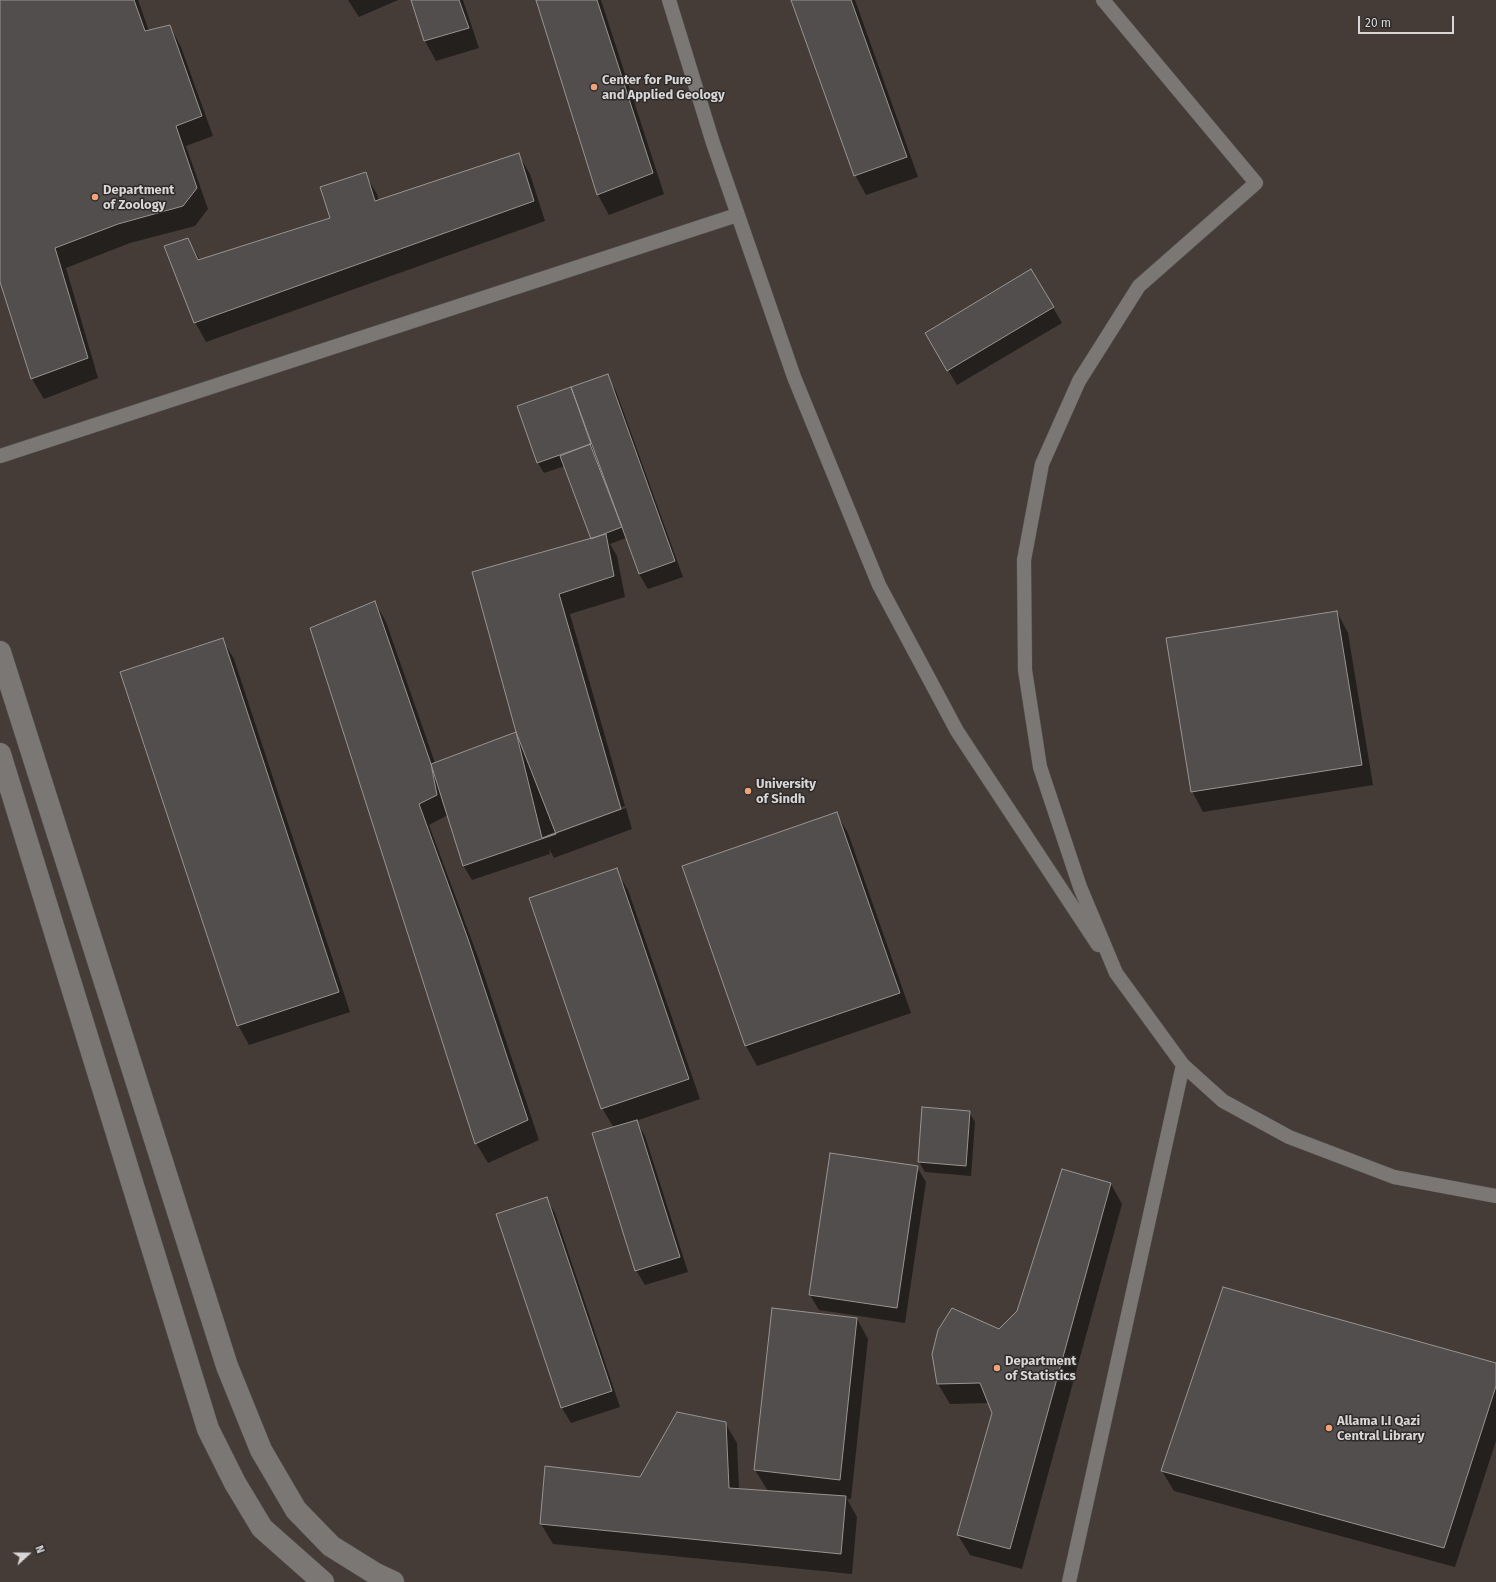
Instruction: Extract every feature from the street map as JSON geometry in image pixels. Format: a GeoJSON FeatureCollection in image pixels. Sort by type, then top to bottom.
{"type":"FeatureCollection","features":[{"type":"Feature","properties":{"kind":"street"},"geometry":{"type":"LineString","coordinates":[[0,652],[227,1366],[261,1450],[296,1510],[331,1546],[376,1574],[393,1582]]}},
{"type":"Feature","properties":{"kind":"street"},"geometry":{"type":"LineString","coordinates":[[0,754],[208,1429],[235,1484],[262,1528],[323,1582]]}},
{"type":"Feature","properties":{"kind":"lane"},"geometry":{"type":"LineString","coordinates":[[670,0],[713,143],[794,377],[879,585],[957,732],[1116,972],[1183,1064],[1223,1101],[1289,1137],[1394,1177],[1496,1196]]}},
{"type":"Feature","properties":{"kind":"lane"},"geometry":{"type":"LineString","coordinates":[[1103,0],[1256,183],[1139,286],[1079,381],[1042,464],[1024,560],[1025,670],[1040,767],[1080,887],[1116,972]]}},
{"type":"Feature","properties":{"kind":"lane"},"geometry":{"type":"LineString","coordinates":[[0,456],[737,215]]}},
{"type":"Feature","properties":{"kind":"lane"},"geometry":{"type":"LineString","coordinates":[[1069,1582],[1183,1064]]}},
{"type":"Feature","properties":{"kind":"shaded area","name":"University of Sindh"},"geometry":{"type":"Polygon","coordinates":[[[0,0],[1496,0],[1496,1582],[0,1582],[0,0]]]}},
{"type":"Feature","properties":{"kind":"building","name":"Department of Zoology"},"geometry":{"type":"Polygon","coordinates":[[[0,0],[134,0],[145,31],[170,25],[202,116],[176,126],[197,188],[183,206],[118,224],[55,248],[88,358],[31,379],[0,282],[0,0]]]}},
{"type":"Feature","properties":{"kind":"building"},"geometry":{"type":"Polygon","coordinates":[[[411,0],[459,0],[469,28],[424,41],[411,0]]]}},
{"type":"Feature","properties":{"kind":"building","name":"Center for Pure and Applied Geology"},"geometry":{"type":"Polygon","coordinates":[[[536,0],[597,0],[653,173],[597,195],[536,0]]]}},
{"type":"Feature","properties":{"kind":"building"},"geometry":{"type":"Polygon","coordinates":[[[791,0],[851,0],[907,157],[854,176],[791,0]]]}},
{"type":"Feature","properties":{"kind":"building"},"geometry":{"type":"Polygon","coordinates":[[[519,153],[534,201],[194,323],[164,246],[188,238],[198,260],[330,218],[320,187],[366,172],[375,201],[519,153]]]}},
{"type":"Feature","properties":{"kind":"building"},"geometry":{"type":"Polygon","coordinates":[[[1031,269],[1054,307],[947,371],[925,333],[1031,269]]]}},
{"type":"Feature","properties":{"kind":"building"},"geometry":{"type":"Polygon","coordinates":[[[608,374],[675,561],[639,574],[571,387],[608,374]]]}},
{"type":"Feature","properties":{"kind":"building"},"geometry":{"type":"Polygon","coordinates":[[[571,387],[591,444],[537,463],[517,406],[571,387]]]}},
{"type":"Feature","properties":{"kind":"building"},"geometry":{"type":"Polygon","coordinates":[[[590,444],[622,527],[591,539],[560,456],[590,444]]]}},
{"type":"Feature","properties":{"kind":"building"},"geometry":{"type":"Polygon","coordinates":[[[606,534],[614,576],[559,594],[621,809],[542,838],[516,732],[472,572],[606,534]]]}},
{"type":"Feature","properties":{"kind":"building"},"geometry":{"type":"Polygon","coordinates":[[[375,601],[431,764],[437,795],[419,804],[468,939],[528,1120],[475,1144],[310,628],[375,601]]]}},
{"type":"Feature","properties":{"kind":"building"},"geometry":{"type":"Polygon","coordinates":[[[1337,611],[1362,765],[1191,792],[1166,638],[1337,611]]]}},
{"type":"Feature","properties":{"kind":"building"},"geometry":{"type":"Polygon","coordinates":[[[223,638],[339,992],[237,1026],[120,672],[223,638]]]}},
{"type":"Feature","properties":{"kind":"building"},"geometry":{"type":"Polygon","coordinates":[[[516,732],[556,834],[463,866],[431,764],[516,732]]]}},
{"type":"Feature","properties":{"kind":"building"},"geometry":{"type":"Polygon","coordinates":[[[837,812],[900,993],[745,1046],[682,866],[837,812]]]}},
{"type":"Feature","properties":{"kind":"building"},"geometry":{"type":"Polygon","coordinates":[[[617,868],[689,1079],[601,1109],[529,898],[617,868]]]}},
{"type":"Feature","properties":{"kind":"building"},"geometry":{"type":"Polygon","coordinates":[[[922,1107],[970,1111],[966,1166],[918,1162],[922,1107]]]}},
{"type":"Feature","properties":{"kind":"building"},"geometry":{"type":"Polygon","coordinates":[[[637,1120],[680,1257],[635,1271],[592,1133],[637,1120]]]}},
{"type":"Feature","properties":{"kind":"building"},"geometry":{"type":"Polygon","coordinates":[[[830,1153],[918,1166],[897,1308],[809,1295],[830,1153]]]}},
{"type":"Feature","properties":{"kind":"building","name":"Department of Statistics"},"geometry":{"type":"Polygon","coordinates":[[[1062,1169],[1111,1183],[1010,1549],[957,1535],[992,1413],[980,1383],[937,1384],[932,1354],[938,1330],[952,1308],[999,1329],[1017,1311],[1062,1169]]]}},
{"type":"Feature","properties":{"kind":"building"},"geometry":{"type":"Polygon","coordinates":[[[547,1197],[612,1391],[561,1408],[496,1214],[547,1197]]]}},
{"type":"Feature","properties":{"kind":"building","name":"Allama I.I Qazi Central Library"},"geometry":{"type":"Polygon","coordinates":[[[1223,1287],[1496,1363],[1496,1386],[1444,1548],[1161,1471],[1223,1287]]]}},
{"type":"Feature","properties":{"kind":"building"},"geometry":{"type":"Polygon","coordinates":[[[772,1308],[857,1318],[840,1480],[754,1470],[772,1308]]]}},
{"type":"Feature","properties":{"kind":"building"},"geometry":{"type":"Polygon","coordinates":[[[677,1412],[726,1422],[729,1488],[846,1496],[841,1554],[540,1524],[545,1466],[640,1477],[677,1412]]]}},
{"type":"Feature","properties":{"kind":"place","name":"Center for Pure and Applied Geology"},"geometry":{"type":"Point","coordinates":[594,87]}},
{"type":"Feature","properties":{"kind":"place","name":"Department of Zoology"},"geometry":{"type":"Point","coordinates":[95,197]}},
{"type":"Feature","properties":{"kind":"place","name":"University of Sindh"},"geometry":{"type":"Point","coordinates":[748,791]}},
{"type":"Feature","properties":{"kind":"place","name":"Department of Statistics"},"geometry":{"type":"Point","coordinates":[997,1368]}},
{"type":"Feature","properties":{"kind":"place","name":"Allama I.I Qazi Central Library"},"geometry":{"type":"Point","coordinates":[1329,1428]}}]}
